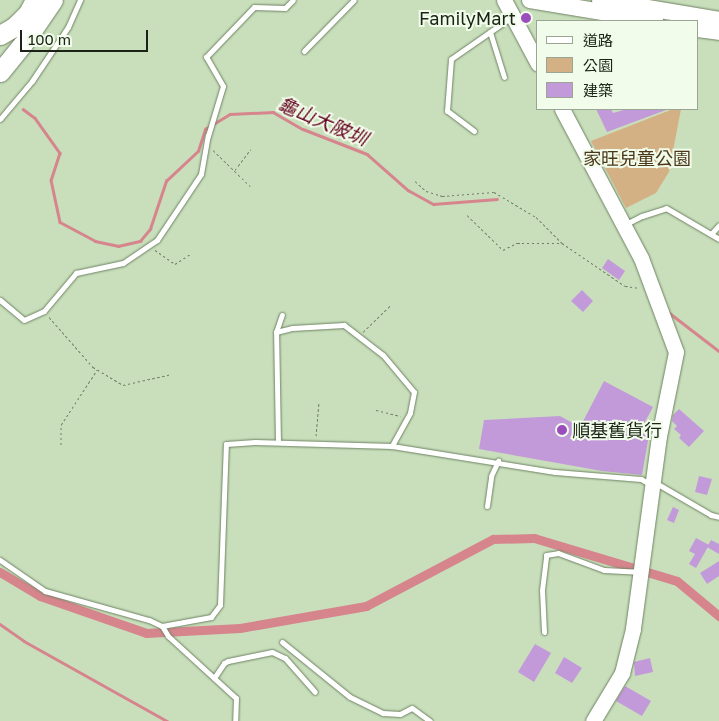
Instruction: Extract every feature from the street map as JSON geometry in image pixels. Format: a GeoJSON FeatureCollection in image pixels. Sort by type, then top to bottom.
{"type":"FeatureCollection","features":[{"type":"Feature","properties":{"kind":"highway"},"geometry":{"type":"LineString","coordinates":[[0,35],[14,27],[28,13],[47,3]]}},
{"type":"Feature","properties":{"kind":"highway"},"geometry":{"type":"LineString","coordinates":[[0,72],[47,3]]}},
{"type":"Feature","properties":{"kind":"main road"},"geometry":{"type":"LineString","coordinates":[[530,0],[649,20]]}},
{"type":"Feature","properties":{"kind":"main road"},"geometry":{"type":"LineString","coordinates":[[600,0],[719,20]]}},
{"type":"Feature","properties":{"kind":"main road"},"geometry":{"type":"LineString","coordinates":[[699,28],[719,32]]}},
{"type":"Feature","properties":{"kind":"street"},"geometry":{"type":"LineString","coordinates":[[504,0],[536,60]]}},
{"type":"Feature","properties":{"kind":"street"},"geometry":{"type":"LineString","coordinates":[[563,110],[641,258],[676,352],[653,484],[633,629],[622,673],[593,721]]}},
{"type":"Feature","properties":{"kind":"lane"},"geometry":{"type":"LineString","coordinates":[[0,119],[32,81],[68,27],[80,0]]}},
{"type":"Feature","properties":{"kind":"lane"},"geometry":{"type":"LineString","coordinates":[[0,300],[24,320],[44,311],[76,273],[123,263],[157,240],[201,174],[212,120],[223,86],[206,58],[254,7],[285,8],[293,0]]}},
{"type":"Feature","properties":{"kind":"lane"},"geometry":{"type":"LineString","coordinates":[[304,52],[354,0]]}},
{"type":"Feature","properties":{"kind":"lane"},"geometry":{"type":"LineString","coordinates":[[474,131],[447,111],[451,59],[513,16]]}},
{"type":"Feature","properties":{"kind":"lane"},"geometry":{"type":"LineString","coordinates":[[490,32],[504,77]]}},
{"type":"Feature","properties":{"kind":"lane"},"geometry":{"type":"LineString","coordinates":[[624,226],[642,216],[666,208],[719,239]]}},
{"type":"Feature","properties":{"kind":"lane"},"geometry":{"type":"LineString","coordinates":[[711,234],[719,225]]}},
{"type":"Feature","properties":{"kind":"lane"},"geometry":{"type":"LineString","coordinates":[[278,442],[276,332],[282,315]]}},
{"type":"Feature","properties":{"kind":"lane"},"geometry":{"type":"LineString","coordinates":[[276,332],[292,328],[344,325],[383,355],[411,385],[414,392],[408,418],[392,446]]}},
{"type":"Feature","properties":{"kind":"lane"},"geometry":{"type":"LineString","coordinates":[[162,626],[210,617],[220,605],[226,444],[316,442],[392,446],[498,461],[555,472],[641,479],[711,516],[719,517]]}},
{"type":"Feature","properties":{"kind":"lane"},"geometry":{"type":"LineString","coordinates":[[487,506],[491,476],[498,461]]}},
{"type":"Feature","properties":{"kind":"lane"},"geometry":{"type":"LineString","coordinates":[[544,632],[542,590],[546,554],[558,553],[604,570],[642,569]]}},
{"type":"Feature","properties":{"kind":"lane"},"geometry":{"type":"LineString","coordinates":[[0,560],[45,591],[149,620],[162,626],[168,636],[236,698],[235,721]]}},
{"type":"Feature","properties":{"kind":"lane"},"geometry":{"type":"LineString","coordinates":[[282,642],[350,697],[383,713],[400,714],[412,708],[430,721]]}},
{"type":"Feature","properties":{"kind":"lane"},"geometry":{"type":"LineString","coordinates":[[214,678],[224,663],[228,661],[272,652],[285,658],[315,692]]}},
{"type":"Feature","properties":{"kind":"path"},"geometry":{"type":"LineString","coordinates":[[207,143],[250,186]]}},
{"type":"Feature","properties":{"kind":"path"},"geometry":{"type":"LineString","coordinates":[[234,171],[251,149]]}},
{"type":"Feature","properties":{"kind":"path"},"geometry":{"type":"LineString","coordinates":[[416,181],[426,191],[442,196],[494,192],[536,217],[562,244],[625,286],[653,290]]}},
{"type":"Feature","properties":{"kind":"path"},"geometry":{"type":"LineString","coordinates":[[467,216],[502,250],[517,243],[562,244]]}},
{"type":"Feature","properties":{"kind":"path"},"geometry":{"type":"LineString","coordinates":[[149,246],[175,264],[192,253]]}},
{"type":"Feature","properties":{"kind":"path"},"geometry":{"type":"LineString","coordinates":[[358,337],[392,304]]}},
{"type":"Feature","properties":{"kind":"path"},"geometry":{"type":"LineString","coordinates":[[44,311],[97,370],[123,385],[172,374]]}},
{"type":"Feature","properties":{"kind":"path"},"geometry":{"type":"LineString","coordinates":[[61,445],[61,425],[97,370]]}},
{"type":"Feature","properties":{"kind":"path"},"geometry":{"type":"LineString","coordinates":[[316,442],[319,402]]}},
{"type":"Feature","properties":{"kind":"path"},"geometry":{"type":"LineString","coordinates":[[376,410],[408,418]]}},
{"type":"Feature","properties":{"kind":"green space","name":"家旺兒童公園"},"geometry":{"type":"Polygon","coordinates":[[[670,110],[681,110],[669,172],[656,193],[626,208],[591,141],[670,110]]]}},
{"type":"Feature","properties":{"kind":"building"},"geometry":{"type":"Polygon","coordinates":[[[596,110],[612,110],[613,113],[624,110],[666,110],[607,132],[596,110]]]}},
{"type":"Feature","properties":{"kind":"building"},"geometry":{"type":"Polygon","coordinates":[[[608,259],[625,271],[619,280],[602,268],[608,259]]]}},
{"type":"Feature","properties":{"kind":"building"},"geometry":{"type":"Polygon","coordinates":[[[582,290],[593,301],[583,312],[571,301],[582,290]]]}},
{"type":"Feature","properties":{"kind":"building","name":"順基舊貨行"},"geometry":{"type":"Polygon","coordinates":[[[604,381],[653,407],[639,433],[649,435],[642,475],[602,471],[479,449],[484,420],[560,416],[580,427],[604,381]]]}},
{"type":"Feature","properties":{"kind":"building"},"geometry":{"type":"Polygon","coordinates":[[[679,409],[704,431],[689,447],[679,438],[681,435],[674,429],[677,426],[672,421],[673,415],[679,409]]]}},
{"type":"Feature","properties":{"kind":"building"},"geometry":{"type":"Polygon","coordinates":[[[699,476],[712,479],[707,495],[695,492],[699,476]]]}},
{"type":"Feature","properties":{"kind":"building"},"geometry":{"type":"Polygon","coordinates":[[[673,507],[679,510],[674,523],[667,520],[673,507]]]}},
{"type":"Feature","properties":{"kind":"building"},"geometry":{"type":"Polygon","coordinates":[[[696,538],[709,545],[696,568],[689,564],[695,554],[689,551],[696,538]]]}},
{"type":"Feature","properties":{"kind":"building"},"geometry":{"type":"Polygon","coordinates":[[[711,540],[719,544],[719,554],[707,547],[711,540]]]}},
{"type":"Feature","properties":{"kind":"building"},"geometry":{"type":"Polygon","coordinates":[[[719,561],[719,576],[707,584],[700,573],[719,561]]]}},
{"type":"Feature","properties":{"kind":"building"},"geometry":{"type":"Polygon","coordinates":[[[535,644],[551,653],[534,682],[518,672],[535,644]]]}},
{"type":"Feature","properties":{"kind":"building"},"geometry":{"type":"Polygon","coordinates":[[[564,657],[582,668],[572,683],[555,673],[564,657]]]}},
{"type":"Feature","properties":{"kind":"building"},"geometry":{"type":"Polygon","coordinates":[[[650,658],[653,672],[635,676],[634,662],[650,658]]]}},
{"type":"Feature","properties":{"kind":"building"},"geometry":{"type":"Polygon","coordinates":[[[625,686],[651,701],[642,716],[616,701],[625,686]]]}},
{"type":"Feature","properties":{"kind":"waterway","name":"龜山大陂圳"},"geometry":{"type":"LineString","coordinates":[[23,109],[35,118],[60,153],[51,180],[60,222],[95,241],[118,246],[140,241],[150,229],[166,181],[198,151],[205,129],[230,114],[273,112],[303,129],[367,154],[408,190],[433,204],[497,199]]}},
{"type":"Feature","properties":{"kind":"waterway","name":"龜山大陂圳"},"geometry":{"type":"LineString","coordinates":[[667,311],[719,351]]}},
{"type":"Feature","properties":{"kind":"waterway"},"geometry":{"type":"LineString","coordinates":[[0,572],[40,596],[146,633],[240,628],[366,606],[493,539],[534,538],[677,581],[719,616]]}},
{"type":"Feature","properties":{"kind":"waterway"},"geometry":{"type":"LineString","coordinates":[[0,624],[24,641],[167,721]]}},
{"type":"Feature","properties":{"kind":"place","name":"FamilyMart"},"geometry":{"type":"Point","coordinates":[526,18]}},
{"type":"Feature","properties":{"kind":"place","name":"順基舊貨行"},"geometry":{"type":"Point","coordinates":[562,430]}}]}
